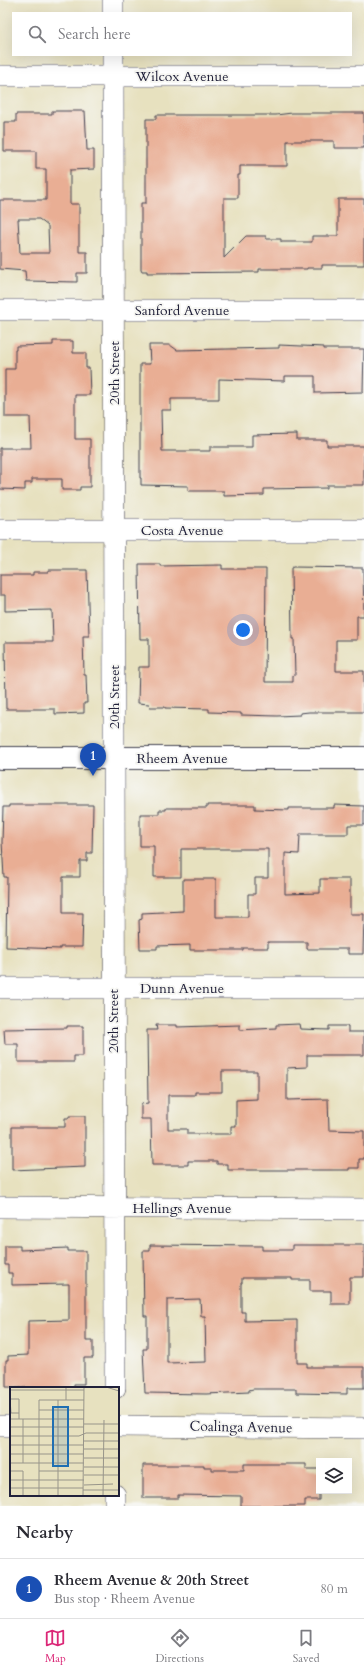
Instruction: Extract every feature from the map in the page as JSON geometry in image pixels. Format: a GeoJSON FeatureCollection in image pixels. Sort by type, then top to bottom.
{"type":"FeatureCollection","features":[{"type":"Feature","properties":{"kind":"street"},"geometry":{"type":"LineString","coordinates":[[113,0],[113,12]]}},
{"type":"Feature","properties":{"kind":"street","name":"20th Street"},"geometry":{"type":"LineString","coordinates":[[113,56],[113,988],[115,1387]]}},
{"type":"Feature","properties":{"kind":"street","name":"Wilcox Avenue"},"geometry":{"type":"LineString","coordinates":[[0,76],[364,76]]}},
{"type":"Feature","properties":{"kind":"street","name":"Sanford Avenue"},"geometry":{"type":"LineString","coordinates":[[0,310],[364,310]]}},
{"type":"Feature","properties":{"kind":"street","name":"Costa Avenue"},"geometry":{"type":"LineString","coordinates":[[0,530],[364,530]]}},
{"type":"Feature","properties":{"kind":"street","name":"Rheem Avenue"},"geometry":{"type":"LineString","coordinates":[[0,758],[364,758]]}},
{"type":"Feature","properties":{"kind":"street","name":"Dunn Avenue"},"geometry":{"type":"LineString","coordinates":[[0,988],[364,988]]}},
{"type":"Feature","properties":{"kind":"street","name":"Hellings Avenue"},"geometry":{"type":"LineString","coordinates":[[0,1208],[364,1209]]}},
{"type":"Feature","properties":{"kind":"street","name":"Coalinga Avenue"},"geometry":{"type":"LineString","coordinates":[[119,1426],[364,1428]]}},
{"type":"Feature","properties":{"kind":"building"},"geometry":{"type":"Polygon","coordinates":[[[52,111],[85,111],[87,150],[94,150],[94,169],[70,170],[70,204],[79,204],[79,252],[87,252],[87,273],[77,273],[77,282],[26,281],[25,271],[0,269],[0,200],[46,200],[46,169],[36,169],[36,151],[4,151],[4,122],[16,122],[16,114],[52,114],[52,111]],[[18,219],[20,253],[49,253],[48,226],[39,219],[18,219]]]}},
{"type":"Feature","properties":{"kind":"building"},"geometry":{"type":"Polygon","coordinates":[[[292,113],[364,113],[364,148],[334,148],[334,141],[287,141],[287,166],[240,166],[240,175],[238,175],[238,198],[224,198],[224,258],[246,236],[266,236],[266,239],[281,239],[281,242],[312,242],[312,236],[338,236],[338,199],[364,199],[364,265],[322,265],[322,268],[307,269],[259,269],[259,272],[147,273],[147,271],[142,271],[141,203],[146,203],[146,119],[156,119],[156,115],[276,115],[292,113]]]}},
{"type":"Feature","properties":{"kind":"building"},"geometry":{"type":"Polygon","coordinates":[[[53,341],[73,341],[73,353],[86,353],[86,368],[89,368],[90,395],[75,395],[75,439],[90,439],[90,487],[80,487],[80,490],[62,490],[62,479],[32,479],[32,483],[25,483],[25,490],[0,489],[0,448],[31,448],[30,417],[5,417],[5,369],[15,369],[16,346],[53,345],[53,341]]]}},
{"type":"Feature","properties":{"kind":"building"},"geometry":{"type":"Polygon","coordinates":[[[149,345],[170,345],[177,350],[279,348],[279,345],[324,347],[324,349],[364,349],[363,392],[315,393],[315,376],[285,376],[285,381],[219,379],[219,399],[171,399],[171,410],[161,410],[162,451],[210,451],[210,447],[252,447],[252,435],[297,434],[297,440],[327,440],[327,446],[364,446],[364,485],[327,485],[327,488],[264,489],[264,495],[224,496],[224,491],[188,491],[188,486],[141,485],[140,364],[150,364],[149,345]]]}},
{"type":"Feature","properties":{"kind":"building"},"geometry":{"type":"Polygon","coordinates":[[[139,564],[160,564],[160,566],[222,565],[222,569],[266,569],[265,682],[293,682],[293,675],[295,675],[294,639],[292,639],[291,568],[363,568],[364,616],[357,616],[357,640],[336,640],[336,671],[364,671],[364,712],[309,712],[300,713],[300,715],[277,716],[241,715],[241,713],[209,712],[209,709],[150,707],[149,704],[138,703],[139,667],[149,667],[149,639],[140,639],[139,564]]]}},
{"type":"Feature","properties":{"kind":"building"},"geometry":{"type":"Polygon","coordinates":[[[48,570],[87,570],[89,636],[83,636],[84,675],[86,675],[87,703],[84,703],[84,713],[55,714],[55,709],[6,709],[5,642],[53,642],[52,610],[5,611],[5,595],[0,595],[0,575],[33,575],[33,572],[48,572],[48,570]]]}},
{"type":"Feature","properties":{"kind":"building"},"geometry":{"type":"Polygon","coordinates":[[[9,805],[93,805],[92,853],[87,853],[87,861],[80,861],[80,877],[63,877],[63,913],[83,913],[82,947],[60,947],[60,949],[6,947],[7,877],[4,877],[2,842],[3,807],[9,807],[9,805]]]}},
{"type":"Feature","properties":{"kind":"building"},"geometry":{"type":"Polygon","coordinates":[[[207,805],[255,805],[255,809],[289,810],[289,808],[334,808],[334,805],[364,806],[364,825],[348,825],[348,834],[300,834],[299,854],[285,853],[285,894],[320,893],[320,879],[350,879],[350,914],[364,914],[363,954],[348,954],[348,949],[307,949],[307,942],[268,942],[268,948],[243,948],[243,950],[190,950],[190,945],[157,946],[157,949],[140,949],[139,920],[142,919],[142,913],[183,911],[183,879],[216,879],[216,917],[248,917],[248,894],[255,894],[255,878],[268,878],[268,849],[181,849],[181,877],[154,877],[154,846],[140,846],[140,814],[159,814],[159,810],[166,810],[166,808],[207,808],[207,805]]]}},
{"type":"Feature","properties":{"kind":"building"},"geometry":{"type":"Polygon","coordinates":[[[299,1024],[300,1029],[329,1030],[329,1026],[348,1026],[348,1032],[364,1032],[364,1055],[307,1055],[307,1067],[287,1068],[287,1100],[328,1099],[329,1130],[364,1131],[364,1159],[359,1159],[359,1168],[349,1168],[349,1170],[228,1170],[228,1164],[217,1164],[217,1161],[188,1161],[188,1165],[152,1165],[151,1119],[141,1119],[141,1104],[148,1103],[147,1030],[157,1030],[156,1025],[177,1025],[177,1027],[240,1025],[240,1030],[276,1028],[276,1025],[299,1024]],[[222,1071],[222,1092],[195,1092],[195,1095],[168,1095],[168,1129],[187,1129],[187,1134],[231,1134],[231,1126],[236,1126],[236,1100],[257,1099],[257,1071],[222,1071]]]}},
{"type":"Feature","properties":{"kind":"building"},"geometry":{"type":"Polygon","coordinates":[[[67,1026],[83,1026],[83,1056],[74,1056],[74,1062],[18,1062],[18,1044],[5,1044],[4,1029],[67,1028],[67,1026]]]}},
{"type":"Feature","properties":{"kind":"building"},"geometry":{"type":"Polygon","coordinates":[[[69,1116],[85,1116],[85,1167],[12,1170],[12,1127],[65,1127],[65,1118],[69,1118],[69,1116]]]}},
{"type":"Feature","properties":{"kind":"building"},"geometry":{"type":"Polygon","coordinates":[[[150,1245],[262,1246],[262,1250],[292,1250],[292,1245],[364,1245],[364,1277],[350,1277],[350,1304],[331,1304],[331,1291],[310,1291],[310,1280],[292,1280],[292,1278],[242,1278],[241,1312],[245,1312],[245,1321],[297,1320],[297,1363],[307,1363],[307,1367],[364,1367],[364,1388],[347,1388],[347,1394],[296,1393],[296,1389],[253,1389],[249,1390],[249,1392],[206,1394],[145,1393],[143,1349],[147,1349],[147,1316],[144,1316],[143,1251],[150,1251],[150,1245]],[[200,1299],[167,1300],[167,1363],[206,1362],[205,1316],[201,1316],[200,1299]]]}},
{"type":"Feature","properties":{"kind":"building"},"geometry":{"type":"Polygon","coordinates":[[[5,1246],[20,1246],[20,1250],[68,1248],[68,1251],[86,1251],[86,1341],[93,1341],[93,1358],[84,1358],[84,1384],[74,1384],[74,1387],[6,1387],[6,1360],[8,1360],[8,1356],[28,1355],[28,1321],[69,1320],[69,1284],[12,1285],[12,1273],[8,1273],[8,1265],[5,1265],[5,1246]]]}},
{"type":"Feature","properties":{"kind":"building"},"geometry":{"type":"Polygon","coordinates":[[[244,1464],[306,1464],[306,1469],[316,1469],[316,1494],[319,1494],[319,1500],[305,1500],[305,1506],[241,1506],[241,1496],[178,1495],[178,1498],[143,1498],[143,1465],[204,1465],[204,1467],[212,1467],[212,1470],[244,1470],[244,1464]]]}},
{"type":"Feature","properties":{"kind":"place","name":"Rheem Avenue & 20th Street"},"geometry":{"type":"Point","coordinates":[93,776]}}]}
